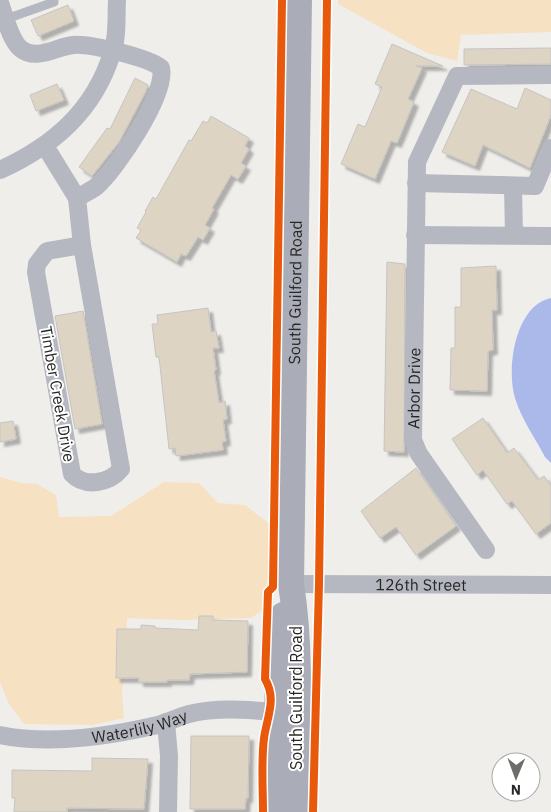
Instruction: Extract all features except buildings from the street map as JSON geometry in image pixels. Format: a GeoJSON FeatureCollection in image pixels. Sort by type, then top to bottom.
{"type":"FeatureCollection","features":[{"type":"Feature","properties":{"kind":"main road","name":"South Guilford Road"},"geometry":{"type":"LineString","coordinates":[[296,812],[287,712],[278,662],[282,620],[291,584],[299,0]]}},
{"type":"Feature","properties":{"kind":"main road","name":"South Guilford Road"},"geometry":{"type":"LineString","coordinates":[[276,812],[287,712]]}},
{"type":"Feature","properties":{"kind":"street"},"geometry":{"type":"LineString","coordinates":[[0,170],[45,146],[81,113],[100,83],[113,52],[117,0]]}},
{"type":"Feature","properties":{"kind":"street"},"geometry":{"type":"LineString","coordinates":[[3,11],[16,45],[30,53],[41,54],[72,45],[82,45],[136,56],[162,68],[163,77],[160,88],[136,136],[97,186],[77,198]]}},
{"type":"Feature","properties":{"kind":"street","name":"Arbor Drive"},"geometry":{"type":"LineString","coordinates":[[486,550],[414,444],[417,162],[457,76],[551,75]]}},
{"type":"Feature","properties":{"kind":"street","name":"Timber Creek Drive"},"geometry":{"type":"LineString","coordinates":[[45,146],[77,198],[82,245],[121,468],[112,478],[90,482],[77,479],[72,474],[36,272],[37,264],[47,251],[82,245]]}},
{"type":"Feature","properties":{"kind":"street"},"geometry":{"type":"LineString","coordinates":[[416,183],[535,186],[551,148]]}},
{"type":"Feature","properties":{"kind":"street"},"geometry":{"type":"LineString","coordinates":[[514,186],[514,235]]}},
{"type":"Feature","properties":{"kind":"street"},"geometry":{"type":"LineString","coordinates":[[415,235],[551,236]]}},
{"type":"Feature","properties":{"kind":"street","name":"126th Street"},"geometry":{"type":"LineString","coordinates":[[291,584],[551,585]]}},
{"type":"Feature","properties":{"kind":"street","name":"Waterlily Way"},"geometry":{"type":"LineString","coordinates":[[0,734],[62,739],[154,726],[190,714],[206,712],[237,709],[287,712]]}},
{"type":"Feature","properties":{"kind":"street"},"geometry":{"type":"LineString","coordinates":[[166,722],[168,812]]}},
{"type":"Feature","properties":{"kind":"lane"},"geometry":{"type":"LineString","coordinates":[[3,11],[54,2],[54,0]]}},
{"type":"Feature","properties":{"kind":"shaded area"},"geometry":{"type":"Polygon","coordinates":[[[338,0],[551,0],[551,32],[461,35],[457,61],[427,53],[338,4],[338,0]]]}},
{"type":"Feature","properties":{"kind":"shaded area"},"geometry":{"type":"Polygon","coordinates":[[[0,477],[22,483],[37,484],[56,495],[59,517],[111,516],[164,482],[199,483],[218,503],[245,505],[271,525],[269,582],[264,609],[251,618],[180,620],[127,618],[122,692],[124,718],[92,725],[24,724],[9,704],[0,682],[0,477]]]}},
{"type":"Feature","properties":{"kind":"water"},"geometry":{"type":"Polygon","coordinates":[[[551,298],[551,463],[545,457],[524,420],[512,386],[512,371],[513,355],[521,325],[529,312],[539,303],[551,298]]]}},
{"type":"Feature","properties":{"kind":"cycle path"},"geometry":{"type":"LineString","coordinates":[[263,812],[263,747],[271,701],[269,686],[265,679],[268,592],[273,587],[282,0]]}},
{"type":"Feature","properties":{"kind":"cycle path"},"geometry":{"type":"LineString","coordinates":[[313,812],[319,584],[327,0]]}}]}
